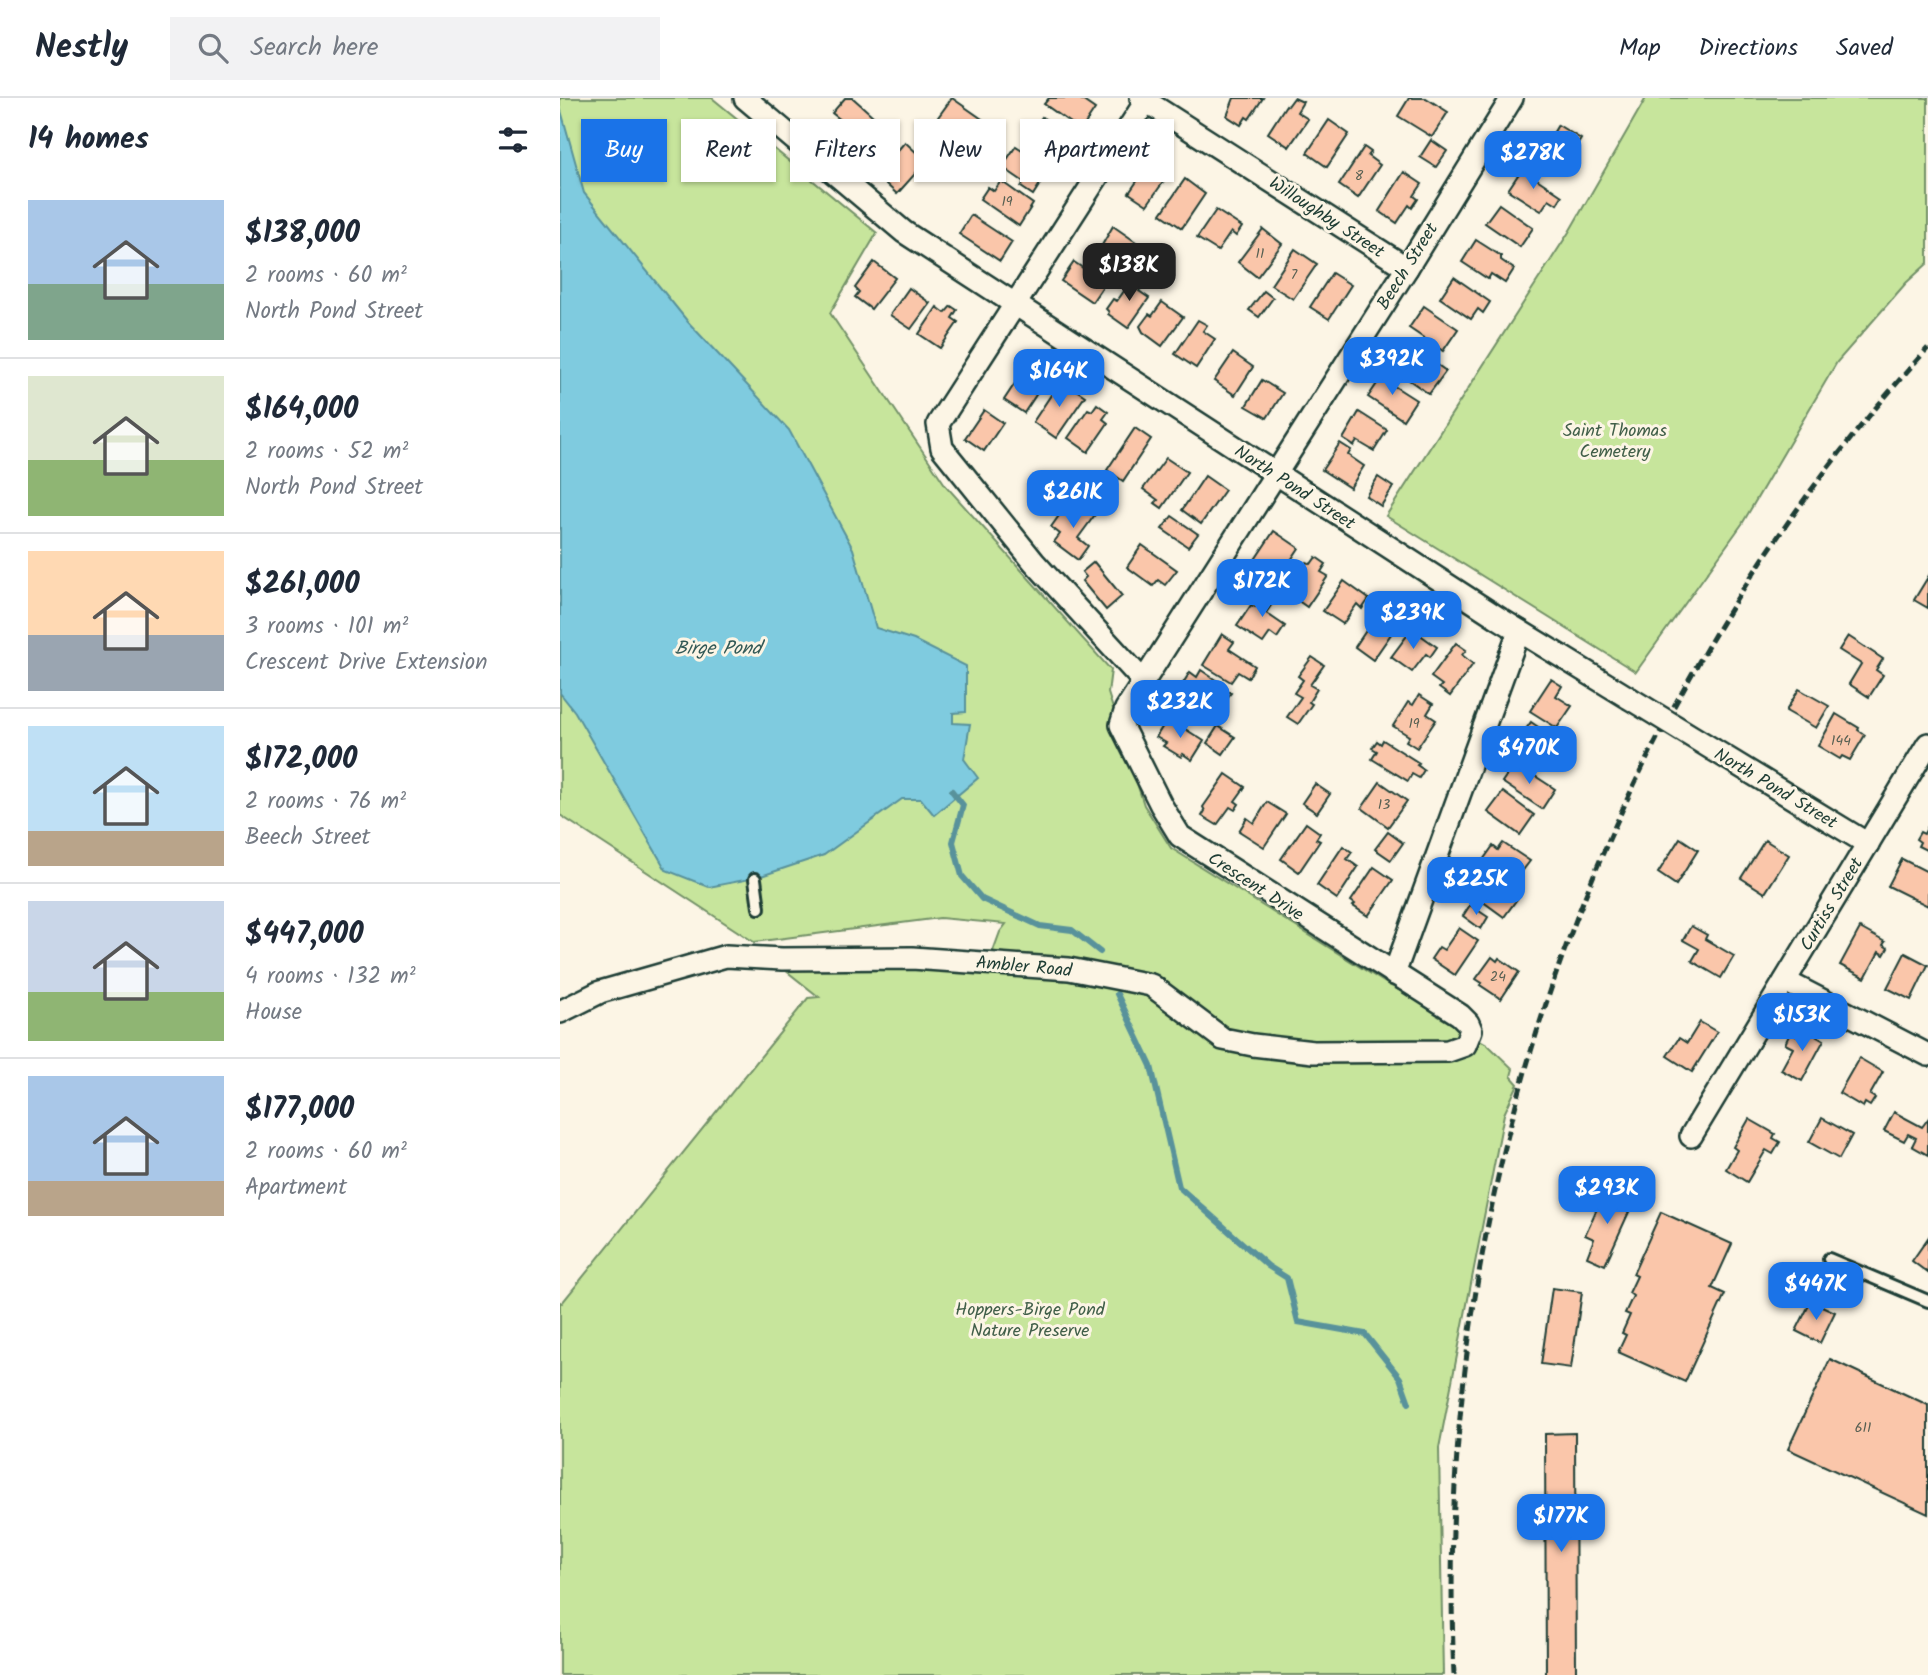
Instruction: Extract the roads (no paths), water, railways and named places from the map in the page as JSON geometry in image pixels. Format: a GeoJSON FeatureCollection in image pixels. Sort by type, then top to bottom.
{"type":"FeatureCollection","features":[{"type":"Feature","properties":{"kind":"street","name":"North Pond Street"},"geometry":{"type":"LineString","coordinates":[[745,98],[904,232],[1519,631],[1868,844]]}},
{"type":"Feature","properties":{"kind":"street","name":"Beech Street"},"geometry":{"type":"LineString","coordinates":[[1144,682],[1512,98]]}},
{"type":"Feature","properties":{"kind":"street"},"geometry":{"type":"LineString","coordinates":[[1144,682],[1034,562],[942,448],[938,424],[1145,99]]}},
{"type":"Feature","properties":{"kind":"street","name":"Willoughby Street"},"geometry":{"type":"LineString","coordinates":[[1145,99],[1406,268]]}},
{"type":"Feature","properties":{"kind":"street"},"geometry":{"type":"LineString","coordinates":[[1394,974],[1519,631]]}},
{"type":"Feature","properties":{"kind":"street","name":"Crescent Drive"},"geometry":{"type":"LineString","coordinates":[[1144,682],[1126,709],[1121,725],[1160,806],[1180,836],[1465,1019],[1470,1026],[1471,1035]]}},
{"type":"Feature","properties":{"kind":"street","name":"Curtiss Street"},"geometry":{"type":"LineString","coordinates":[[1691,1136],[1928,744]]}},
{"type":"Feature","properties":{"kind":"street","name":"Ambler Road"},"geometry":{"type":"LineString","coordinates":[[560,1012],[600,992],[726,956],[782,959],[912,958],[1069,969],[1151,985],[1223,1039],[1253,1045],[1313,1052],[1448,1051],[1465,1045],[1471,1035]]}},
{"type":"Feature","properties":{"kind":"street"},"geometry":{"type":"LineString","coordinates":[[1785,981],[1928,1055]]}},
{"type":"Feature","properties":{"kind":"lane"},"geometry":{"type":"LineString","coordinates":[[755,879],[759,908]]}},
{"type":"Feature","properties":{"kind":"lane"},"geometry":{"type":"LineString","coordinates":[[1829,1259],[1928,1301]]}},
{"type":"Feature","properties":{"kind":"water","name":"Birge Pond"},"geometry":{"type":"Polygon","coordinates":[[[560,107],[584,193],[688,322],[789,430],[853,549],[876,628],[914,640],[966,666],[966,712],[953,713],[953,723],[970,724],[964,759],[978,778],[934,815],[921,799],[902,799],[824,855],[755,878],[709,887],[666,870],[575,712],[560,693],[560,107]]]}},
{"type":"Feature","properties":{"kind":"waterway"},"geometry":{"type":"LineString","coordinates":[[952,791],[963,805],[953,842],[962,876],[982,899],[1040,926],[1072,930],[1100,952]]}},
{"type":"Feature","properties":{"kind":"waterway"},"geometry":{"type":"LineString","coordinates":[[1117,994],[1151,1066],[1179,1187],[1268,1266],[1287,1278],[1298,1322],[1365,1334],[1400,1378],[1409,1403]]}},
{"type":"Feature","properties":{"kind":"railway"},"geometry":{"type":"LineString","coordinates":[[1454,1675],[1455,1493],[1473,1313],[1508,1137],[1559,965],[1628,798],[1712,639],[1812,489],[1928,348]]}},
{"type":"Feature","properties":{"kind":"park label","name":"Saint Thomas Cemetery"},"geometry":{"type":"Point","coordinates":[1615,440]}},
{"type":"Feature","properties":{"kind":"park label","name":"Hoppers-Birge Pond Nature Preserve"},"geometry":{"type":"Point","coordinates":[1030,1319]}}]}
